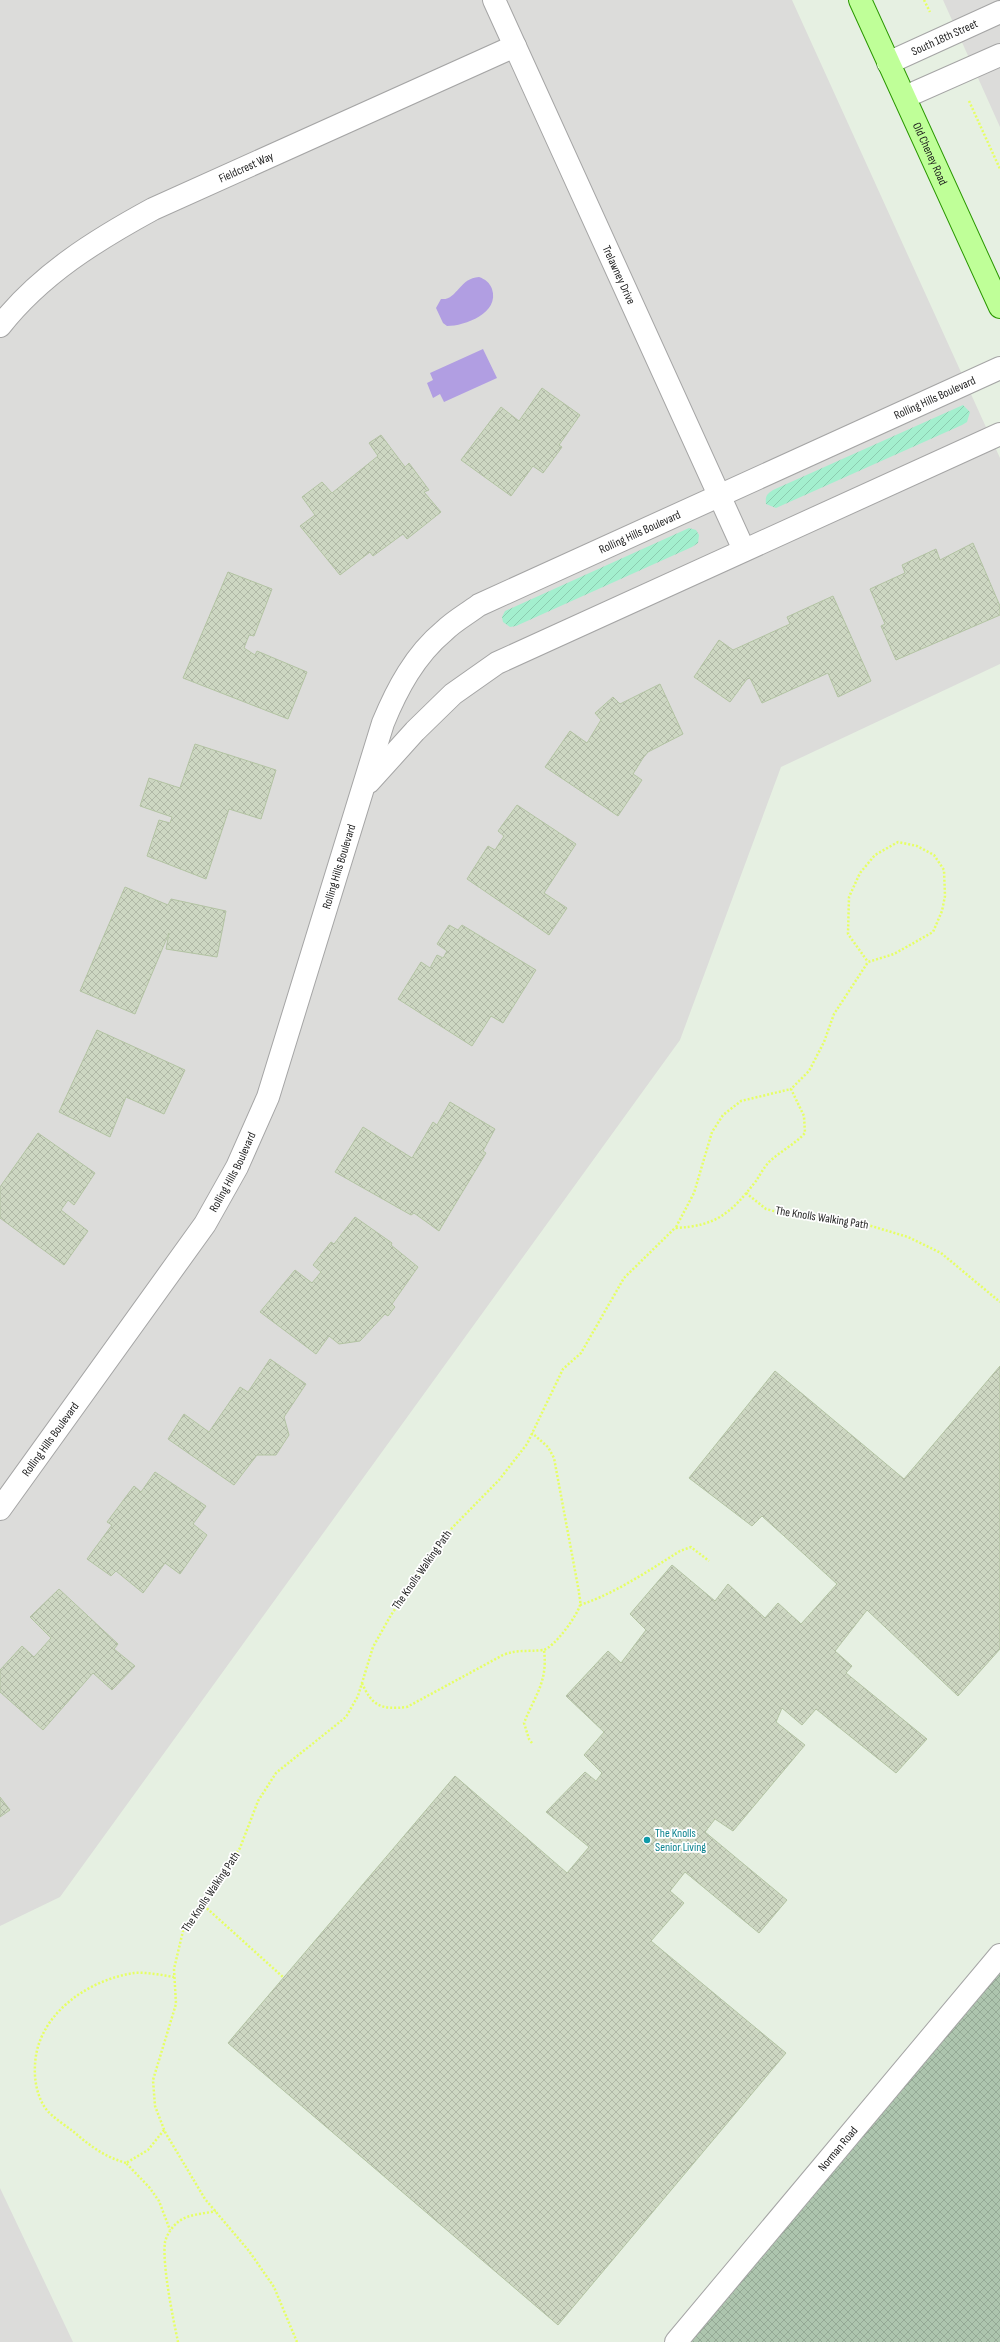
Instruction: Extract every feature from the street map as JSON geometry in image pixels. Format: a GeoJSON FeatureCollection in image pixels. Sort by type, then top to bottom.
{"type":"FeatureCollection","features":[{"type":"Feature","properties":{"kind":"main road","name":"Old Cheney Road"},"geometry":{"type":"LineString","coordinates":[[860,0],[1000,307]]}},
{"type":"Feature","properties":{"kind":"street","name":"Trelawney Drive"},"geometry":{"type":"LineString","coordinates":[[494,0],[718,496],[744,550]]}},
{"type":"Feature","properties":{"kind":"street","name":"South 18th Street"},"geometry":{"type":"LineString","coordinates":[[888,63],[1000,12]]}},
{"type":"Feature","properties":{"kind":"street","name":"Fieldcrest Way"},"geometry":{"type":"LineString","coordinates":[[0,326],[50,275],[100,238],[153,209],[515,46]]}},
{"type":"Feature","properties":{"kind":"street"},"geometry":{"type":"LineString","coordinates":[[905,97],[1000,55]]}},
{"type":"Feature","properties":{"kind":"street","name":"Rolling Hills Boulevard"},"geometry":{"type":"LineString","coordinates":[[0,1509],[205,1224],[237,1167],[268,1097],[392,702],[413,664],[443,631],[479,605],[1000,368]]}},
{"type":"Feature","properties":{"kind":"street","name":"Rolling Hills Boulevard"},"geometry":{"type":"LineString","coordinates":[[365,785],[415,731],[453,694],[497,663],[1000,434]]}},
{"type":"Feature","properties":{"kind":"street","name":"Norman Road"},"geometry":{"type":"LineString","coordinates":[[676,2342],[1000,1955]]}},
{"type":"Feature","properties":{"kind":"path"},"geometry":{"type":"LineString","coordinates":[[675,1228],[698,1227],[724,1216],[746,1193],[769,1162],[806,1133],[804,1116],[791,1089],[809,1071],[824,1042],[834,1014],[868,962],[894,954],[933,932],[942,911],[945,896],[944,870],[934,855],[917,846],[898,842],[875,855],[860,873],[849,897],[848,934],[868,962]]}},
{"type":"Feature","properties":{"kind":"path","name":"The Knolls Walking Path"},"geometry":{"type":"LineString","coordinates":[[296,2342],[274,2287],[250,2251],[206,2199],[164,2130],[155,2106],[153,2080],[176,2004],[174,1977],[177,1950],[183,1931],[240,1848],[258,1801],[276,1773],[346,1717],[358,1696],[373,1646],[391,1615],[450,1530],[500,1480],[527,1444],[563,1369],[581,1353],[624,1278],[675,1228],[694,1193],[712,1132],[723,1115],[741,1101],[791,1089]]}},
{"type":"Feature","properties":{"kind":"path","name":"The Knolls Walking Path"},"geometry":{"type":"LineString","coordinates":[[746,1193],[766,1209],[793,1216],[821,1216],[851,1220],[886,1229],[920,1243],[941,1253],[1000,1302]]}},
{"type":"Feature","properties":{"kind":"path"},"geometry":{"type":"LineString","coordinates":[[532,1433],[548,1447],[554,1458],[580,1605]]}},
{"type":"Feature","properties":{"kind":"path"},"geometry":{"type":"LineString","coordinates":[[361,1683],[369,1699],[381,1706],[394,1708],[407,1707],[503,1655],[516,1650],[544,1650],[555,1644],[563,1634],[580,1605],[600,1598],[686,1549],[691,1547],[709,1561]]}},
{"type":"Feature","properties":{"kind":"path"},"geometry":{"type":"LineString","coordinates":[[532,1743],[529,1739],[524,1722],[542,1684],[546,1665],[544,1650]]}},
{"type":"Feature","properties":{"kind":"path"},"geometry":{"type":"LineString","coordinates":[[201,1903],[284,1978]]}},
{"type":"Feature","properties":{"kind":"path"},"geometry":{"type":"LineString","coordinates":[[170,2230],[159,2201],[149,2187],[126,2163],[109,2158],[45,2108],[34,2078],[38,2042],[57,2012],[81,1993],[113,1978],[135,1973],[174,1977]]}},
{"type":"Feature","properties":{"kind":"path"},"geometry":{"type":"LineString","coordinates":[[126,2163],[148,2150],[164,2130]]}},
{"type":"Feature","properties":{"kind":"path"},"geometry":{"type":"LineString","coordinates":[[178,2342],[166,2268],[165,2242],[170,2230],[179,2221],[193,2215],[216,2212]]}},
{"type":"Feature","properties":{"kind":"shaded area"},"geometry":{"type":"Polygon","coordinates":[[[0,0],[792,0],[1000,458],[1000,664],[781,767],[680,1040],[60,1897],[0,1926],[0,0]]]}},
{"type":"Feature","properties":{"kind":"shaded area"},"geometry":{"type":"Polygon","coordinates":[[[943,0],[1000,0],[1000,127],[943,0]]]}},
{"type":"Feature","properties":{"kind":"shaded area"},"geometry":{"type":"Polygon","coordinates":[[[479,277],[487,282],[492,289],[493,297],[491,305],[486,311],[471,321],[463,324],[447,326],[443,323],[436,308],[441,299],[451,297],[467,281],[472,278],[479,277]]]}},
{"type":"Feature","properties":{"kind":"shaded area"},"geometry":{"type":"Polygon","coordinates":[[[483,349],[497,378],[444,402],[440,394],[433,398],[427,383],[433,380],[430,373],[483,349]]]}},
{"type":"Feature","properties":{"kind":"shaded area"},"geometry":{"type":"Polygon","coordinates":[[[1000,1955],[1000,2342],[676,2342],[1000,1955]]]}},
{"type":"Feature","properties":{"kind":"shaded area"},"geometry":{"type":"Polygon","coordinates":[[[0,2188],[73,2342],[0,2342],[0,2188]]]}},
{"type":"Feature","properties":{"kind":"green space"},"geometry":{"type":"Polygon","coordinates":[[[963,405],[970,412],[967,422],[962,425],[776,508],[766,504],[767,496],[773,490],[963,405]]]}},
{"type":"Feature","properties":{"kind":"green space"},"geometry":{"type":"Polygon","coordinates":[[[689,528],[696,530],[699,535],[698,543],[692,547],[516,626],[510,627],[503,622],[502,617],[505,611],[689,528]]]}},
{"type":"Feature","properties":{"kind":"building"},"geometry":{"type":"Polygon","coordinates":[[[542,388],[580,415],[559,445],[562,447],[543,473],[533,466],[511,496],[461,460],[501,407],[519,421],[542,388]]]}},
{"type":"Feature","properties":{"kind":"building"},"geometry":{"type":"Polygon","coordinates":[[[381,435],[405,467],[409,463],[429,490],[424,492],[441,512],[407,539],[403,534],[373,556],[370,552],[340,575],[300,526],[315,515],[302,497],[322,482],[332,493],[378,456],[369,443],[381,435]]]}},
{"type":"Feature","properties":{"kind":"building"},"geometry":{"type":"Polygon","coordinates":[[[973,543],[1000,606],[1000,615],[896,660],[881,626],[885,624],[870,589],[905,573],[902,565],[936,549],[940,560],[973,543]]]}},
{"type":"Feature","properties":{"kind":"building"},"geometry":{"type":"Polygon","coordinates":[[[228,572],[272,589],[254,636],[249,635],[244,648],[255,655],[257,651],[307,672],[288,719],[183,678],[228,572]]]}},
{"type":"Feature","properties":{"kind":"building"},"geometry":{"type":"Polygon","coordinates":[[[833,596],[871,681],[838,697],[828,673],[762,703],[750,678],[747,679],[730,702],[694,677],[719,640],[733,650],[790,624],[787,617],[833,596]]]}},
{"type":"Feature","properties":{"kind":"building"},"geometry":{"type":"Polygon","coordinates":[[[660,684],[683,734],[648,752],[643,758],[633,774],[642,780],[618,816],[545,767],[570,731],[587,743],[601,720],[595,713],[613,697],[620,704],[660,684]]]}},
{"type":"Feature","properties":{"kind":"building"},"geometry":{"type":"Polygon","coordinates":[[[195,744],[276,770],[261,819],[229,809],[206,879],[147,856],[159,820],[170,823],[172,817],[140,806],[149,778],[180,788],[195,744]]]}},
{"type":"Feature","properties":{"kind":"building"},"geometry":{"type":"Polygon","coordinates":[[[517,805],[576,844],[544,893],[567,908],[549,935],[467,879],[488,846],[495,850],[504,836],[498,831],[517,805]]]}},
{"type":"Feature","properties":{"kind":"building"},"geometry":{"type":"Polygon","coordinates":[[[125,887],[168,905],[171,899],[226,911],[217,957],[166,949],[169,933],[135,1014],[80,991],[125,887]]]}},
{"type":"Feature","properties":{"kind":"building"},"geometry":{"type":"Polygon","coordinates":[[[449,925],[458,930],[462,925],[536,970],[503,1023],[491,1016],[472,1046],[398,999],[421,962],[430,968],[437,955],[443,958],[447,951],[437,944],[449,925]]]}},
{"type":"Feature","properties":{"kind":"building"},"geometry":{"type":"Polygon","coordinates":[[[97,1030],[185,1070],[164,1114],[126,1097],[110,1137],[59,1112],[97,1030]]]}},
{"type":"Feature","properties":{"kind":"building"},"geometry":{"type":"Polygon","coordinates":[[[450,1102],[495,1129],[483,1151],[486,1153],[439,1231],[414,1213],[411,1215],[335,1172],[363,1127],[412,1158],[433,1122],[437,1125],[450,1102]]]}},
{"type":"Feature","properties":{"kind":"building"},"geometry":{"type":"Polygon","coordinates":[[[38,1133],[95,1173],[74,1205],[68,1200],[61,1210],[88,1231],[64,1265],[0,1218],[0,1187],[38,1133]]]}},
{"type":"Feature","properties":{"kind":"building"},"geometry":{"type":"Polygon","coordinates":[[[355,1217],[392,1243],[391,1245],[418,1267],[392,1304],[395,1307],[388,1316],[385,1314],[360,1341],[339,1344],[329,1336],[316,1354],[260,1312],[295,1270],[312,1283],[321,1272],[313,1265],[331,1242],[334,1244],[355,1217]]]}},
{"type":"Feature","properties":{"kind":"building"},"geometry":{"type":"Polygon","coordinates":[[[270,1359],[306,1384],[284,1417],[289,1435],[276,1455],[257,1455],[234,1485],[168,1439],[184,1414],[209,1432],[240,1387],[248,1392],[270,1359]]]}},
{"type":"Feature","properties":{"kind":"building","name":"The Knolls Senior Living"},"geometry":{"type":"Polygon","coordinates":[[[1000,1366],[1000,1649],[958,1696],[867,1610],[835,1651],[852,1666],[846,1673],[927,1739],[896,1773],[816,1709],[802,1725],[782,1708],[776,1722],[805,1745],[733,1831],[715,1819],[705,1832],[787,1900],[759,1933],[685,1872],[670,1891],[684,1903],[651,1941],[786,2053],[558,2325],[228,2043],[455,1776],[567,1873],[589,1847],[546,1812],[585,1772],[596,1781],[602,1773],[584,1755],[604,1732],[566,1696],[608,1651],[621,1663],[646,1630],[630,1614],[672,1565],[715,1601],[728,1584],[765,1618],[778,1603],[801,1624],[837,1584],[762,1516],[752,1526],[689,1478],[775,1371],[904,1479],[1000,1366]]]}},
{"type":"Feature","properties":{"kind":"building"},"geometry":{"type":"Polygon","coordinates":[[[155,1472],[206,1506],[193,1524],[207,1535],[180,1574],[165,1563],[143,1593],[116,1571],[111,1576],[87,1559],[112,1525],[107,1522],[134,1486],[141,1492],[155,1472]]]}},
{"type":"Feature","properties":{"kind":"building"},"geometry":{"type":"Polygon","coordinates":[[[59,1589],[118,1644],[114,1649],[135,1666],[112,1690],[93,1673],[43,1730],[0,1692],[0,1670],[22,1646],[34,1657],[51,1638],[30,1617],[59,1589]]]}},
{"type":"Feature","properties":{"kind":"building"},"geometry":{"type":"Polygon","coordinates":[[[0,1797],[10,1810],[0,1817],[0,1797]]]}},
{"type":"Feature","properties":{"kind":"place","name":"The Knolls Senior Living"},"geometry":{"type":"Point","coordinates":[647,1840]}}]}
